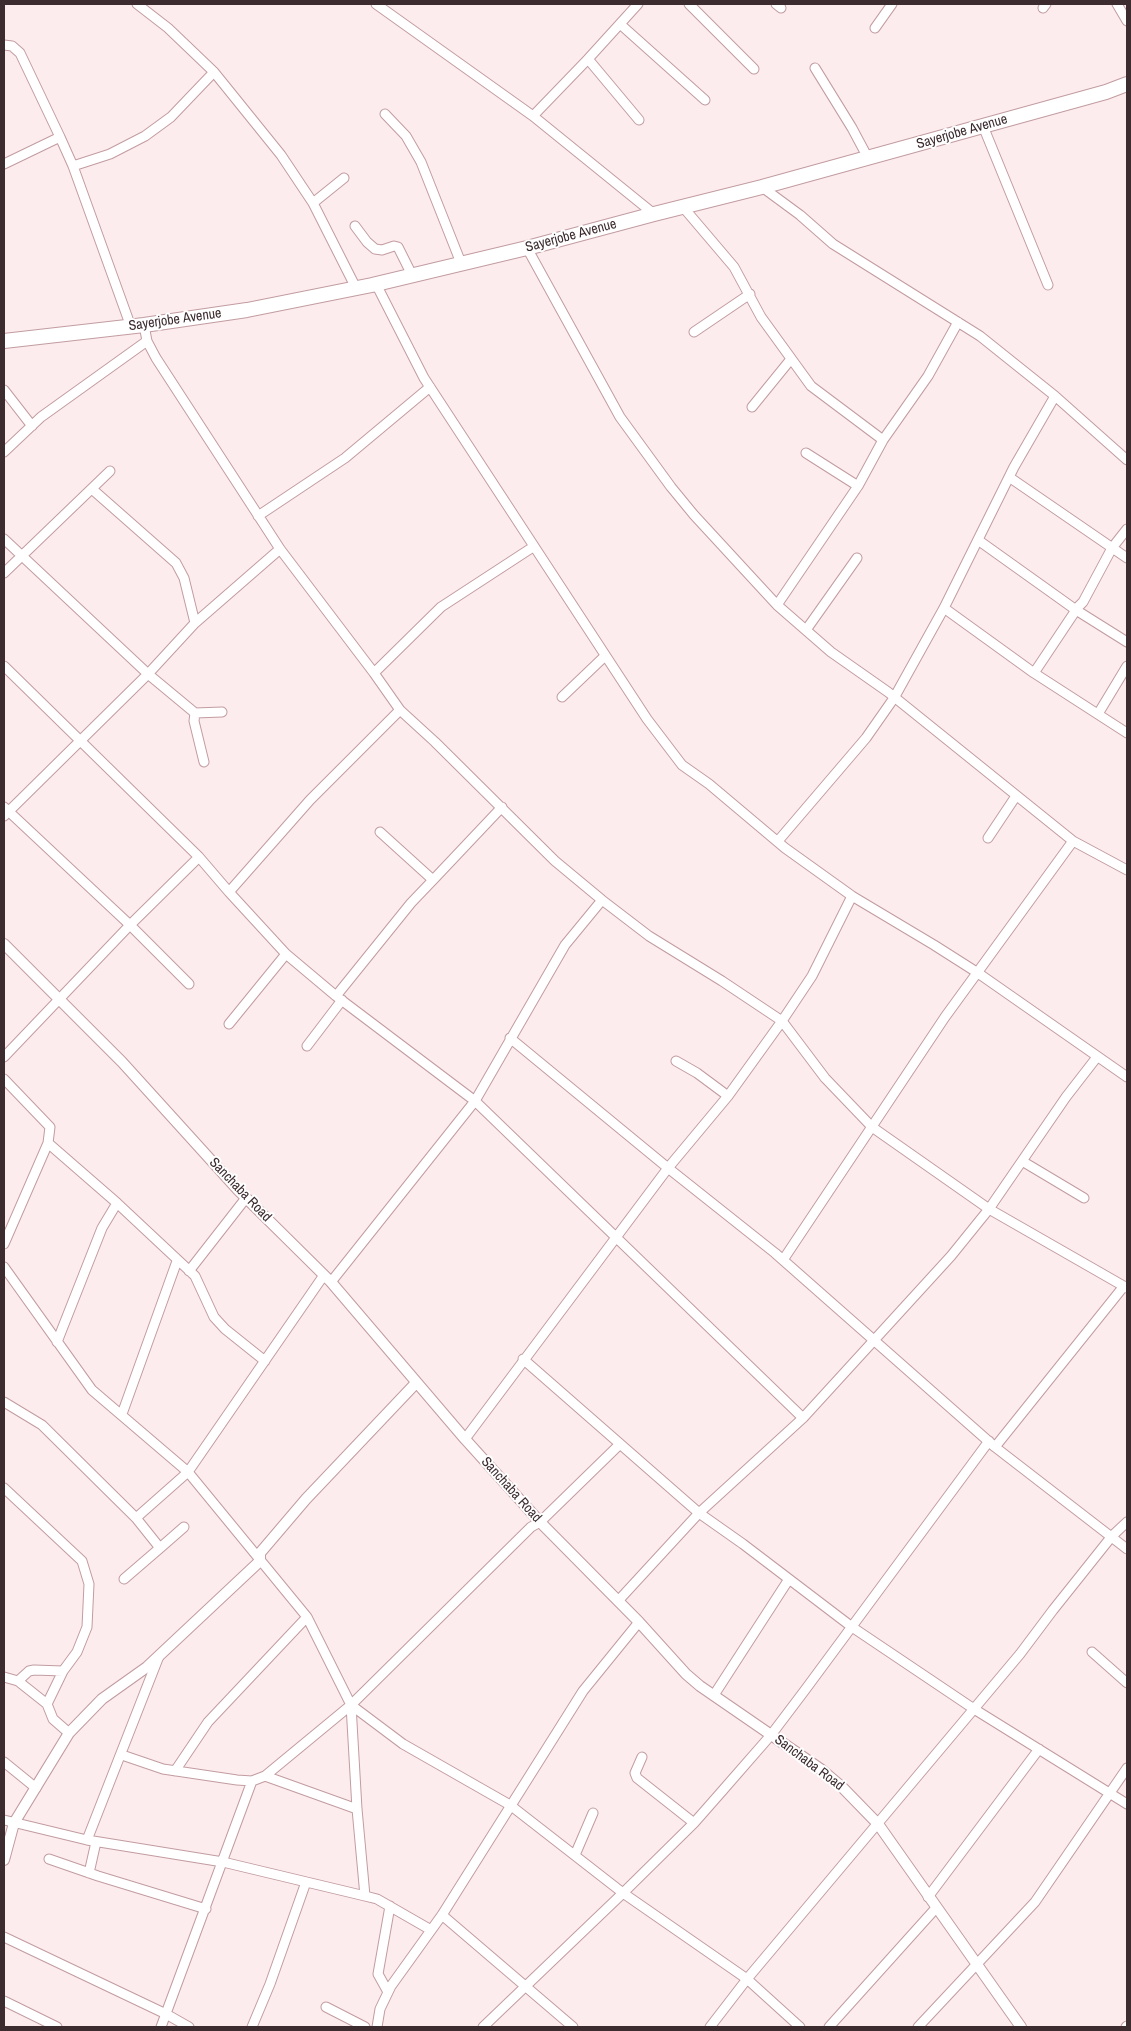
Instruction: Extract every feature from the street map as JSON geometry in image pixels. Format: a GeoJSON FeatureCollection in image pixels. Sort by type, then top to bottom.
{"type":"FeatureCollection","features":[{"type":"Feature","properties":{"kind":"main road","name":"Sayerjobe Avenue"},"geometry":{"type":"LineString","coordinates":[[4,341],[138,326],[247,310],[376,284],[527,248],[762,187],[1106,92],[1127,84]]}},
{"type":"Feature","properties":{"kind":"street"},"geometry":{"type":"LineString","coordinates":[[137,4],[168,28],[214,72],[281,155],[313,202],[356,288]]}},
{"type":"Feature","properties":{"kind":"street"},"geometry":{"type":"LineString","coordinates":[[533,116],[638,4]]}},
{"type":"Feature","properties":{"kind":"street"},"geometry":{"type":"LineString","coordinates":[[689,4],[754,69]]}},
{"type":"Feature","properties":{"kind":"street"},"geometry":{"type":"LineString","coordinates":[[876,28],[892,4]]}},
{"type":"Feature","properties":{"kind":"street"},"geometry":{"type":"LineString","coordinates":[[1117,4],[1127,21]]}},
{"type":"Feature","properties":{"kind":"street"},"geometry":{"type":"LineString","coordinates":[[382,5],[533,116],[654,214]]}},
{"type":"Feature","properties":{"kind":"street"},"geometry":{"type":"LineString","coordinates":[[620,24],[705,100]]}},
{"type":"Feature","properties":{"kind":"street"},"geometry":{"type":"LineString","coordinates":[[4,45],[12,46],[20,53],[60,136],[138,326],[280,549],[400,710],[502,807],[555,861],[602,900],[649,936],[782,1021],[826,1078],[872,1128],[989,1209],[1126,1287],[992,1444],[771,1734],[694,1823],[483,2027]]}},
{"type":"Feature","properties":{"kind":"street"},"geometry":{"type":"LineString","coordinates":[[588,59],[640,120]]}},
{"type":"Feature","properties":{"kind":"street"},"geometry":{"type":"LineString","coordinates":[[815,68],[868,158]]}},
{"type":"Feature","properties":{"kind":"street"},"geometry":{"type":"LineString","coordinates":[[73,166],[110,154],[145,136],[170,117],[214,72]]}},
{"type":"Feature","properties":{"kind":"street"},"geometry":{"type":"LineString","coordinates":[[385,114],[406,136],[421,162],[461,263]]}},
{"type":"Feature","properties":{"kind":"street"},"geometry":{"type":"LineString","coordinates":[[983,126],[1048,285]]}},
{"type":"Feature","properties":{"kind":"street"},"geometry":{"type":"LineString","coordinates":[[4,164],[60,136]]}},
{"type":"Feature","properties":{"kind":"street"},"geometry":{"type":"LineString","coordinates":[[313,202],[344,178]]}},
{"type":"Feature","properties":{"kind":"street"},"geometry":{"type":"LineString","coordinates":[[762,187],[800,215],[832,244],[980,336],[1055,396],[1127,460]]}},
{"type":"Feature","properties":{"kind":"street"},"geometry":{"type":"LineString","coordinates":[[684,207],[734,267],[761,317],[811,386],[883,440]]}},
{"type":"Feature","properties":{"kind":"street"},"geometry":{"type":"LineString","coordinates":[[355,226],[375,249],[382,250],[394,246],[398,247],[412,275]]}},
{"type":"Feature","properties":{"kind":"street"},"geometry":{"type":"LineString","coordinates":[[527,248],[620,417],[683,501],[777,605],[831,652],[894,698],[1073,841],[1127,870]]}},
{"type":"Feature","properties":{"kind":"street"},"geometry":{"type":"LineString","coordinates":[[376,284],[430,387],[605,656],[647,719],[682,765],[709,784],[778,841],[852,896],[978,973],[1127,1077]]}},
{"type":"Feature","properties":{"kind":"street"},"geometry":{"type":"LineString","coordinates":[[694,332],[750,294]]}},
{"type":"Feature","properties":{"kind":"street"},"geometry":{"type":"LineString","coordinates":[[777,605],[858,486],[883,440],[928,376],[958,322]]}},
{"type":"Feature","properties":{"kind":"street"},"geometry":{"type":"LineString","coordinates":[[4,452],[32,426],[147,341]]}},
{"type":"Feature","properties":{"kind":"street"},"geometry":{"type":"LineString","coordinates":[[752,407],[791,359]]}},
{"type":"Feature","properties":{"kind":"street"},"geometry":{"type":"LineString","coordinates":[[258,516],[345,458],[430,387]]}},
{"type":"Feature","properties":{"kind":"street"},"geometry":{"type":"LineString","coordinates":[[4,390],[32,426]]}},
{"type":"Feature","properties":{"kind":"street"},"geometry":{"type":"LineString","coordinates":[[778,841],[866,738],[894,698],[944,608],[1009,477],[1055,396]]}},
{"type":"Feature","properties":{"kind":"street"},"geometry":{"type":"LineString","coordinates":[[806,453],[858,486]]}},
{"type":"Feature","properties":{"kind":"street"},"geometry":{"type":"LineString","coordinates":[[4,573],[20,555],[110,472]]}},
{"type":"Feature","properties":{"kind":"street"},"geometry":{"type":"LineString","coordinates":[[1009,477],[1127,558]]}},
{"type":"Feature","properties":{"kind":"street"},"geometry":{"type":"LineString","coordinates":[[92,489],[176,563],[184,578],[195,623]]}},
{"type":"Feature","properties":{"kind":"street"},"geometry":{"type":"LineString","coordinates":[[1034,673],[1082,602],[1112,548],[1127,529]]}},
{"type":"Feature","properties":{"kind":"street"},"geometry":{"type":"LineString","coordinates":[[4,538],[148,674],[195,712],[222,712]]}},
{"type":"Feature","properties":{"kind":"street"},"geometry":{"type":"LineString","coordinates":[[978,540],[1076,610],[1127,642]]}},
{"type":"Feature","properties":{"kind":"street"},"geometry":{"type":"LineString","coordinates":[[374,673],[441,607],[534,547]]}},
{"type":"Feature","properties":{"kind":"street"},"geometry":{"type":"LineString","coordinates":[[189,984],[130,925],[5,811],[148,674],[195,623],[280,549]]}},
{"type":"Feature","properties":{"kind":"street"},"geometry":{"type":"LineString","coordinates":[[806,630],[857,558]]}},
{"type":"Feature","properties":{"kind":"street"},"geometry":{"type":"LineString","coordinates":[[944,608],[1034,673],[1127,733]]}},
{"type":"Feature","properties":{"kind":"street"},"geometry":{"type":"LineString","coordinates":[[562,697],[605,656]]}},
{"type":"Feature","properties":{"kind":"street"},"geometry":{"type":"LineString","coordinates":[[4,666],[199,857],[286,954],[339,998],[476,1101],[803,1418]]}},
{"type":"Feature","properties":{"kind":"street"},"geometry":{"type":"LineString","coordinates":[[1098,714],[1127,666]]}},
{"type":"Feature","properties":{"kind":"street"},"geometry":{"type":"LineString","coordinates":[[229,892],[310,800],[400,710]]}},
{"type":"Feature","properties":{"kind":"street"},"geometry":{"type":"LineString","coordinates":[[195,712],[194,721],[204,762]]}},
{"type":"Feature","properties":{"kind":"street"},"geometry":{"type":"LineString","coordinates":[[988,838],[1016,796]]}},
{"type":"Feature","properties":{"kind":"street"},"geometry":{"type":"LineString","coordinates":[[307,1046],[339,998],[411,903],[502,807]]}},
{"type":"Feature","properties":{"kind":"street"},"geometry":{"type":"LineString","coordinates":[[380,832],[433,880]]}},
{"type":"Feature","properties":{"kind":"street"},"geometry":{"type":"LineString","coordinates":[[782,1260],[945,1017],[1073,841]]}},
{"type":"Feature","properties":{"kind":"street"},"geometry":{"type":"LineString","coordinates":[[4,1057],[130,925],[199,857]]}},
{"type":"Feature","properties":{"kind":"street"},"geometry":{"type":"LineString","coordinates":[[465,1439],[523,1359],[668,1168],[728,1096],[782,1021],[812,976],[852,896]]}},
{"type":"Feature","properties":{"kind":"street"},"geometry":{"type":"LineString","coordinates":[[136,1518],[188,1472],[265,1361],[328,1278],[476,1101],[510,1038],[565,945],[602,900]]}},
{"type":"Feature","properties":{"kind":"street","name":"Sanchaba Road"},"geometry":{"type":"LineString","coordinates":[[4,944],[122,1062],[246,1198],[328,1278],[465,1439],[540,1522],[639,1622],[686,1674],[700,1686],[771,1734],[842,1787],[878,1824],[1020,2027]]}},
{"type":"Feature","properties":{"kind":"street"},"geometry":{"type":"LineString","coordinates":[[229,1024],[286,954]]}},
{"type":"Feature","properties":{"kind":"street"},"geometry":{"type":"LineString","coordinates":[[510,1038],[782,1260],[992,1444],[1127,1549]]}},
{"type":"Feature","properties":{"kind":"street"},"geometry":{"type":"LineString","coordinates":[[618,1601],[698,1513],[803,1418],[951,1256],[989,1209],[1096,1057]]}},
{"type":"Feature","properties":{"kind":"street"},"geometry":{"type":"LineString","coordinates":[[676,1061],[697,1073],[728,1096]]}},
{"type":"Feature","properties":{"kind":"street"},"geometry":{"type":"LineString","coordinates":[[4,1079],[50,1127],[48,1143],[4,1244]]}},
{"type":"Feature","properties":{"kind":"street"},"geometry":{"type":"LineString","coordinates":[[48,1143],[117,1203],[195,1276],[214,1317],[225,1329],[265,1361]]}},
{"type":"Feature","properties":{"kind":"street"},"geometry":{"type":"LineString","coordinates":[[1022,1161],[1084,1198]]}},
{"type":"Feature","properties":{"kind":"street"},"geometry":{"type":"LineString","coordinates":[[189,1271],[246,1198]]}},
{"type":"Feature","properties":{"kind":"street"},"geometry":{"type":"LineString","coordinates":[[57,1342],[102,1228],[117,1203]]}},
{"type":"Feature","properties":{"kind":"street"},"geometry":{"type":"LineString","coordinates":[[122,1414],[177,1261]]}},
{"type":"Feature","properties":{"kind":"street"},"geometry":{"type":"LineString","coordinates":[[4,1267],[92,1390],[188,1472],[307,1617],[351,1705],[357,1808],[365,1896]]}},
{"type":"Feature","properties":{"kind":"street"},"geometry":{"type":"LineString","coordinates":[[523,1359],[698,1513],[743,1544],[852,1627],[974,1709],[1127,1804]]}},
{"type":"Feature","properties":{"kind":"street"},"geometry":{"type":"LineString","coordinates":[[4,1860],[9,1822],[36,1788],[69,1733],[102,1699],[148,1667],[260,1560],[260,1553],[306,1499],[416,1382]]}},
{"type":"Feature","properties":{"kind":"street"},"geometry":{"type":"LineString","coordinates":[[4,1402],[42,1425],[136,1518],[160,1548]]}},
{"type":"Feature","properties":{"kind":"street"},"geometry":{"type":"LineString","coordinates":[[122,1755],[174,1771],[252,1781],[266,1776],[351,1705],[531,1527],[540,1522],[619,1445]]}},
{"type":"Feature","properties":{"kind":"street"},"geometry":{"type":"LineString","coordinates":[[4,1488],[82,1561],[89,1584],[87,1627],[77,1652],[63,1672],[47,1704]]}},
{"type":"Feature","properties":{"kind":"street"},"geometry":{"type":"LineString","coordinates":[[710,2027],[747,1979],[1020,1654],[1112,1536],[1127,1522]]}},
{"type":"Feature","properties":{"kind":"street"},"geometry":{"type":"LineString","coordinates":[[124,1579],[184,1527]]}},
{"type":"Feature","properties":{"kind":"street"},"geometry":{"type":"LineString","coordinates":[[714,1695],[789,1579]]}},
{"type":"Feature","properties":{"kind":"street"},"geometry":{"type":"LineString","coordinates":[[174,1771],[208,1722],[307,1617]]}},
{"type":"Feature","properties":{"kind":"street"},"geometry":{"type":"LineString","coordinates":[[377,2027],[380,2009],[388,1992],[442,1915],[583,1691],[639,1622]]}},
{"type":"Feature","properties":{"kind":"street"},"geometry":{"type":"LineString","coordinates":[[1092,1652],[1127,1683]]}},
{"type":"Feature","properties":{"kind":"street"},"geometry":{"type":"LineString","coordinates":[[89,1873],[91,1841],[159,1656]]}},
{"type":"Feature","properties":{"kind":"street"},"geometry":{"type":"LineString","coordinates":[[18,1681],[29,1671],[34,1670],[63,1672]]}},
{"type":"Feature","properties":{"kind":"street"},"geometry":{"type":"LineString","coordinates":[[4,1677],[18,1681],[47,1704],[54,1719],[69,1733]]}},
{"type":"Feature","properties":{"kind":"street"},"geometry":{"type":"LineString","coordinates":[[351,1705],[403,1744],[510,1805],[623,1893],[747,1979],[800,2027]]}},
{"type":"Feature","properties":{"kind":"street"},"geometry":{"type":"LineString","coordinates":[[928,1897],[1039,1749]]}},
{"type":"Feature","properties":{"kind":"street"},"geometry":{"type":"LineString","coordinates":[[642,1757],[635,1773],[637,1778],[694,1823]]}},
{"type":"Feature","properties":{"kind":"street"},"geometry":{"type":"LineString","coordinates":[[4,1762],[36,1788]]}},
{"type":"Feature","properties":{"kind":"street"},"geometry":{"type":"LineString","coordinates":[[918,2027],[1035,1902],[1127,1768]]}},
{"type":"Feature","properties":{"kind":"street"},"geometry":{"type":"LineString","coordinates":[[266,1776],[357,1808]]}},
{"type":"Feature","properties":{"kind":"street"},"geometry":{"type":"LineString","coordinates":[[161,2027],[224,1862],[252,1781]]}},
{"type":"Feature","properties":{"kind":"street"},"geometry":{"type":"LineString","coordinates":[[575,1856],[593,1813]]}},
{"type":"Feature","properties":{"kind":"street"},"geometry":{"type":"LineString","coordinates":[[9,1822],[46,1829],[91,1841],[224,1862],[377,1899],[431,1930]]}},
{"type":"Feature","properties":{"kind":"street"},"geometry":{"type":"LineString","coordinates":[[49,1858],[89,1873],[206,1909]]}},
{"type":"Feature","properties":{"kind":"street"},"geometry":{"type":"LineString","coordinates":[[252,2027],[270,1984],[306,1882]]}},
{"type":"Feature","properties":{"kind":"street"},"geometry":{"type":"LineString","coordinates":[[388,1992],[378,1974],[390,1906]]}},
{"type":"Feature","properties":{"kind":"street"},"geometry":{"type":"LineString","coordinates":[[830,2027],[936,1908]]}},
{"type":"Feature","properties":{"kind":"street"},"geometry":{"type":"LineString","coordinates":[[442,1915],[573,2027]]}},
{"type":"Feature","properties":{"kind":"street"},"geometry":{"type":"LineString","coordinates":[[4,1937],[166,2014],[189,2027]]}},
{"type":"Feature","properties":{"kind":"street"},"geometry":{"type":"LineString","coordinates":[[4,2001],[57,2027]]}},
{"type":"Feature","properties":{"kind":"street"},"geometry":{"type":"LineString","coordinates":[[326,2007],[365,2027]]}}]}
